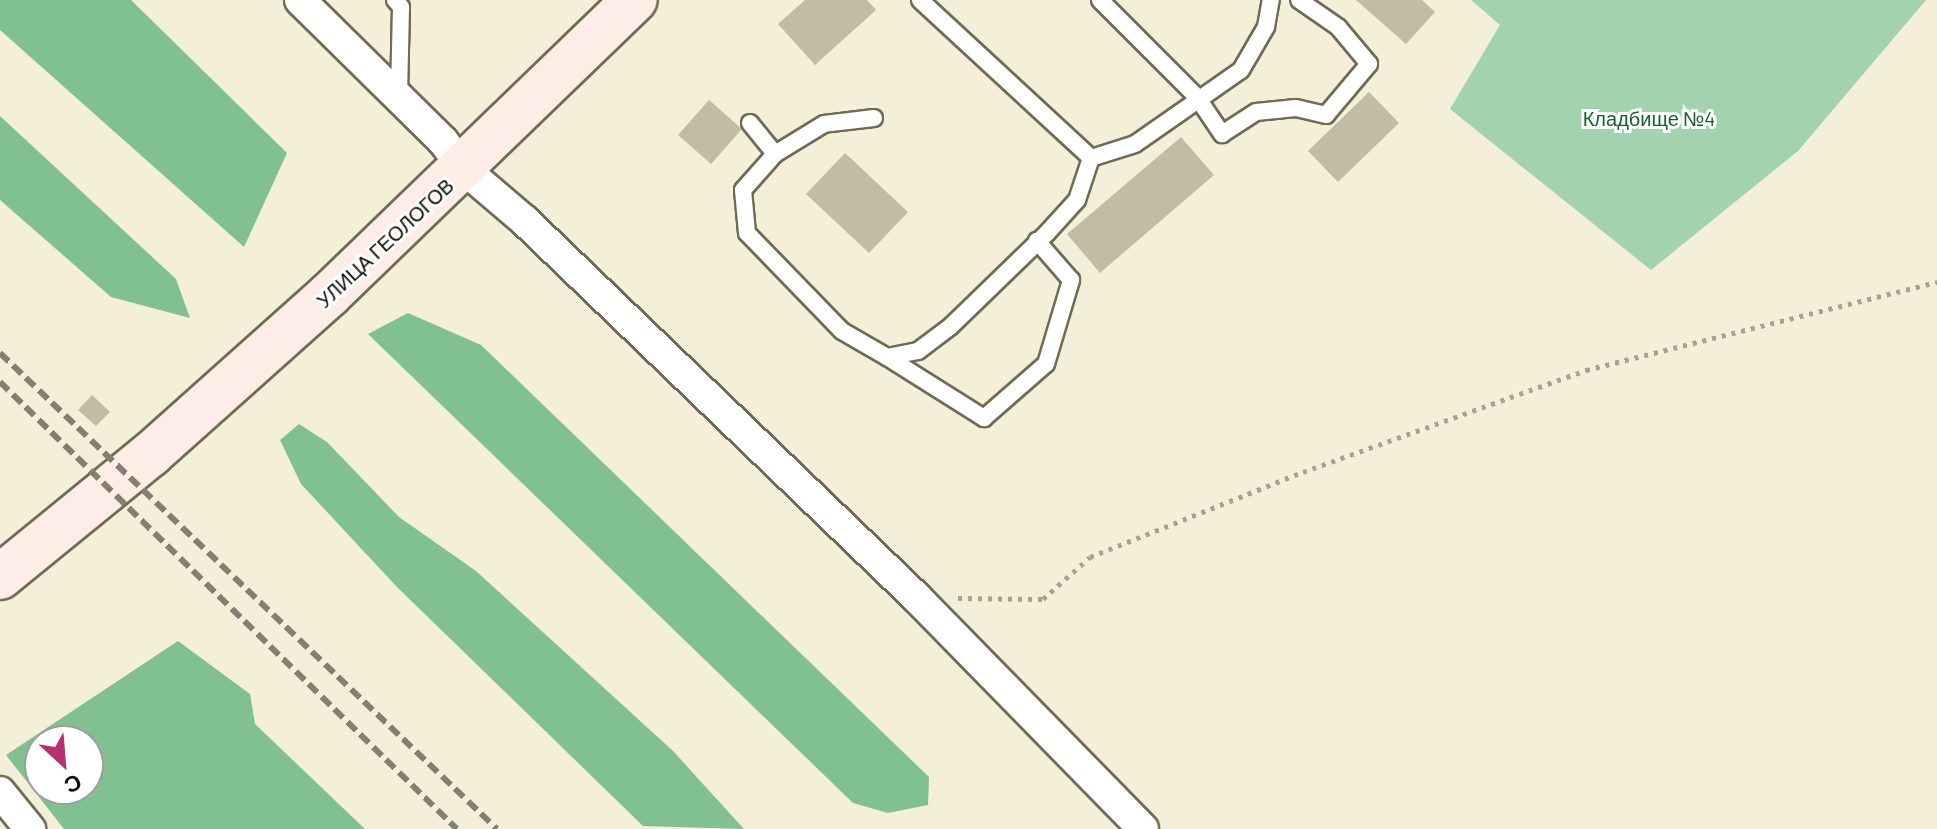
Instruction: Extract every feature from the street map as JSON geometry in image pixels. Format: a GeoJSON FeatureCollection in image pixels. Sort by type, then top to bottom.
{"type":"FeatureCollection","features":[{"type":"Feature","properties":{"kind":"street"},"geometry":{"type":"LineString","coordinates":[[300,0],[400,86],[464,169],[537,232],[917,598],[1143,829]]}},
{"type":"Feature","properties":{"kind":"street","name":"УЛИЦА ГЕОЛОГОВ"},"geometry":{"type":"LineString","coordinates":[[0,577],[125,476],[464,169],[635,0]]}},
{"type":"Feature","properties":{"kind":"street"},"geometry":{"type":"LineString","coordinates":[[0,792],[30,829]]}},
{"type":"Feature","properties":{"kind":"lane"},"geometry":{"type":"LineString","coordinates":[[395,0],[401,7],[400,86]]}},
{"type":"Feature","properties":{"kind":"lane"},"geometry":{"type":"LineString","coordinates":[[920,0],[1091,158]]}},
{"type":"Feature","properties":{"kind":"lane"},"geometry":{"type":"LineString","coordinates":[[1100,0],[1197,97],[1222,134],[1256,112],[1296,108],[1326,115],[1369,64],[1338,27],[1299,0]]}},
{"type":"Feature","properties":{"kind":"lane"},"geometry":{"type":"LineString","coordinates":[[1091,158],[1135,144],[1197,97],[1241,70],[1266,27],[1271,0]]}},
{"type":"Feature","properties":{"kind":"lane"},"geometry":{"type":"LineString","coordinates":[[874,118],[824,124],[775,154],[743,190],[747,233],[842,331],[984,418],[1046,364],[1071,280],[1037,241]]}},
{"type":"Feature","properties":{"kind":"lane"},"geometry":{"type":"LineString","coordinates":[[750,123],[775,154]]}},
{"type":"Feature","properties":{"kind":"lane"},"geometry":{"type":"LineString","coordinates":[[887,357],[918,351],[951,326],[1077,200],[1091,158]]}},
{"type":"Feature","properties":{"kind":"path"},"geometry":{"type":"LineString","coordinates":[[917,598],[1043,599],[1090,557],[1303,472],[1571,376],[1937,282]]}},
{"type":"Feature","properties":{"kind":"green space"},"geometry":{"type":"Polygon","coordinates":[[[0,0],[131,0],[287,153],[244,247],[0,30],[0,0]]]}},
{"type":"Feature","properties":{"kind":"green space","name":"Кладбище №4"},"geometry":{"type":"Polygon","coordinates":[[[1471,0],[1926,0],[1798,151],[1651,270],[1450,109],[1500,25],[1471,0]]]}},
{"type":"Feature","properties":{"kind":"green space"},"geometry":{"type":"Polygon","coordinates":[[[0,116],[176,279],[190,318],[111,297],[0,200],[0,116]]]}},
{"type":"Feature","properties":{"kind":"green space"},"geometry":{"type":"Polygon","coordinates":[[[408,313],[481,345],[929,777],[928,805],[888,813],[853,803],[368,334],[408,313]]]}},
{"type":"Feature","properties":{"kind":"green space"},"geometry":{"type":"Polygon","coordinates":[[[299,424],[327,442],[399,517],[476,571],[673,751],[744,829],[643,826],[397,587],[301,484],[280,440],[299,424]]]}},
{"type":"Feature","properties":{"kind":"green space"},"geometry":{"type":"Polygon","coordinates":[[[178,641],[250,694],[255,724],[365,829],[64,829],[45,805],[104,805],[104,725],[51,725],[178,641]]]}},
{"type":"Feature","properties":{"kind":"green space"},"geometry":{"type":"Polygon","coordinates":[[[24,743],[24,778],[6,755],[24,743]]]}},
{"type":"Feature","properties":{"kind":"building"},"geometry":{"type":"Polygon","coordinates":[[[805,0],[867,0],[876,10],[815,65],[778,24],[805,0]]]}},
{"type":"Feature","properties":{"kind":"building"},"geometry":{"type":"Polygon","coordinates":[[[1356,0],[1422,0],[1435,12],[1406,44],[1356,0]]]}},
{"type":"Feature","properties":{"kind":"building"},"geometry":{"type":"Polygon","coordinates":[[[1369,92],[1399,123],[1338,182],[1308,151],[1369,92]]]}},
{"type":"Feature","properties":{"kind":"building"},"geometry":{"type":"Polygon","coordinates":[[[709,100],[742,129],[711,164],[678,135],[709,100]]]}},
{"type":"Feature","properties":{"kind":"building"},"geometry":{"type":"Polygon","coordinates":[[[1181,137],[1214,175],[1100,273],[1067,234],[1181,137]]]}},
{"type":"Feature","properties":{"kind":"building"},"geometry":{"type":"Polygon","coordinates":[[[845,153],[908,212],[869,253],[806,194],[845,153]]]}},
{"type":"Feature","properties":{"kind":"building"},"geometry":{"type":"Polygon","coordinates":[[[92,395],[110,412],[96,426],[78,410],[92,395]]]}},
{"type":"Feature","properties":{"kind":"railway"},"geometry":{"type":"LineString","coordinates":[[0,353],[497,829]]}},
{"type":"Feature","properties":{"kind":"railway"},"geometry":{"type":"LineString","coordinates":[[0,382],[457,829]]}}]}
